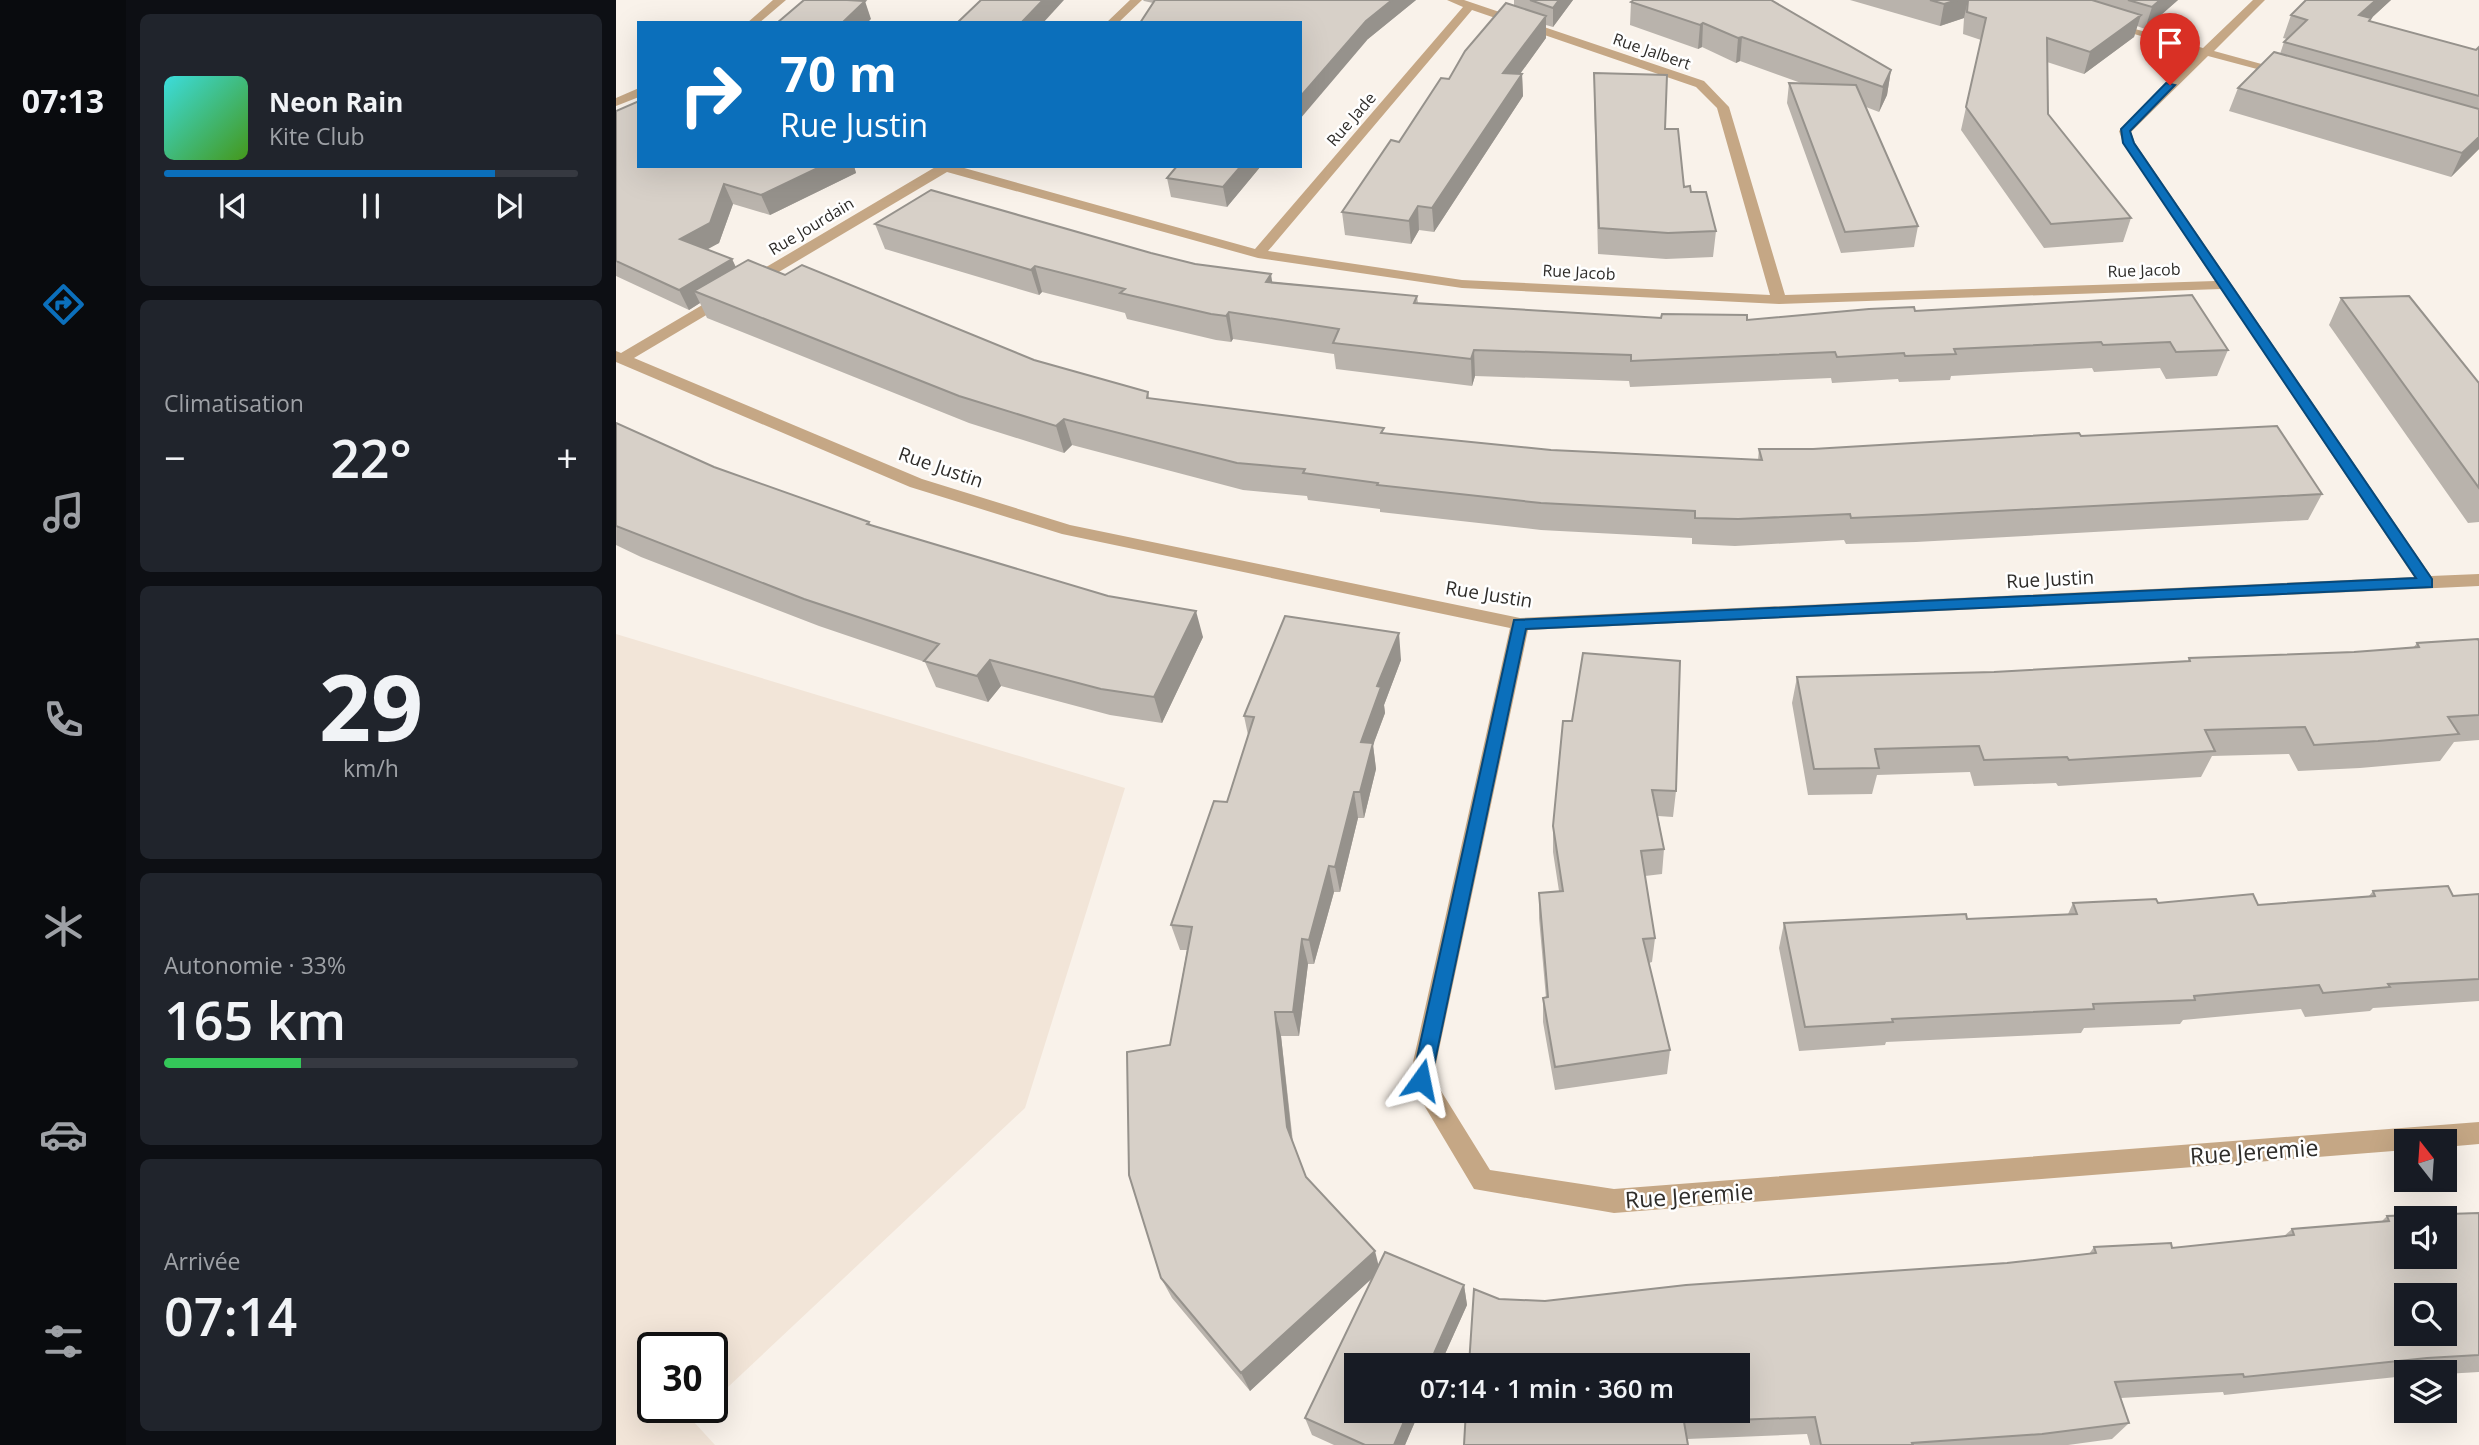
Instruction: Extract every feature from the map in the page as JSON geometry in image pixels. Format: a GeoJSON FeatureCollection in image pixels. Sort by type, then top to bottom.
{"type":"FeatureCollection","features":[{"type":"Feature","properties":{"kind":"street"},"geometry":{"type":"LineString","coordinates":[[754,21],[780,0]]}},
{"type":"Feature","properties":{"kind":"street"},"geometry":{"type":"LineString","coordinates":[[1113,21],[1136,0]]}},
{"type":"Feature","properties":{"kind":"street","name":"Rue Jalbert"},"geometry":{"type":"LineString","coordinates":[[1453,0],[1700,84],[1723,107],[1779,300]]}},
{"type":"Feature","properties":{"kind":"street"},"geometry":{"type":"LineString","coordinates":[[2259,0],[2125,131],[2129,143],[2427,583]]}},
{"type":"Feature","properties":{"kind":"street","name":"Rue Jade"},"geometry":{"type":"LineString","coordinates":[[1258,254],[1470,6]]}},
{"type":"Feature","properties":{"kind":"street"},"geometry":{"type":"LineString","coordinates":[[2102,22],[2296,78]]}},
{"type":"Feature","properties":{"kind":"street"},"geometry":{"type":"LineString","coordinates":[[616,102],[637,93]]}},
{"type":"Feature","properties":{"kind":"street","name":"Rue Jourdain"},"geometry":{"type":"LineString","coordinates":[[619,358],[944,168]]}},
{"type":"Feature","properties":{"kind":"street","name":"Rue Jacob"},"geometry":{"type":"LineString","coordinates":[[950,168],[1258,254],[1462,284],[1779,300],[2225,285]]}},
{"type":"Feature","properties":{"kind":"street","name":"Rue Justin"},"geometry":{"type":"LineString","coordinates":[[619,358],[916,483],[1068,530],[1520,624],[2479,580]]}},
{"type":"Feature","properties":{"kind":"street","name":"Rue Jeremie"},"geometry":{"type":"LineString","coordinates":[[1520,624],[1421,1080],[1483,1181],[1614,1201],[2479,1133]]}},
{"type":"Feature","properties":{"kind":"shaded area"},"geometry":{"type":"Polygon","coordinates":[[[616,634],[1125,788],[1025,1108],[728,1387],[728,1332],[637,1332],[637,1423],[695,1423],[715,1445],[616,1445],[616,634]]]}},
{"type":"Feature","properties":{"kind":"building"},"geometry":{"type":"Polygon","coordinates":[[[804,0],[865,1],[844,21],[779,21],[804,0]]]}},
{"type":"Feature","properties":{"kind":"building"},"geometry":{"type":"Polygon","coordinates":[[[981,0],[1043,0],[1023,21],[959,21],[981,0]]]}},
{"type":"Feature","properties":{"kind":"building"},"geometry":{"type":"Polygon","coordinates":[[[1155,0],[1392,0],[1366,21],[1302,95],[1302,21],[1141,21],[1155,0]]]}},
{"type":"Feature","properties":{"kind":"building"},"geometry":{"type":"Polygon","coordinates":[[[1530,0],[1559,0],[1553,8],[1530,0]]]}},
{"type":"Feature","properties":{"kind":"building"},"geometry":{"type":"Polygon","coordinates":[[[1771,0],[1891,70],[1883,87],[1742,37],[1738,38],[1703,23],[1700,25],[1631,2],[1771,0]]]}},
{"type":"Feature","properties":{"kind":"building"},"geometry":{"type":"Polygon","coordinates":[[[1930,0],[1957,0],[1944,4],[1930,0]]]}},
{"type":"Feature","properties":{"kind":"building"},"geometry":{"type":"Polygon","coordinates":[[[1968,0],[2092,0],[2141,15],[2090,52],[2047,38],[2048,114],[2131,218],[2051,224],[1966,107],[1986,18],[1967,12],[1968,0]]]}},
{"type":"Feature","properties":{"kind":"building"},"geometry":{"type":"Polygon","coordinates":[[[2128,0],[2160,0],[2152,7],[2128,0]]]}},
{"type":"Feature","properties":{"kind":"building"},"geometry":{"type":"Polygon","coordinates":[[[2306,0],[2376,0],[2359,15],[2371,18],[2369,21],[2476,50],[2479,47],[2479,96],[2284,42],[2307,20],[2291,15],[2306,0]]]}},
{"type":"Feature","properties":{"kind":"building"},"geometry":{"type":"Polygon","coordinates":[[[1506,3],[1546,16],[1503,73],[1522,74],[1432,208],[1418,206],[1409,221],[1342,212],[1391,140],[1399,142],[1441,78],[1449,79],[1465,51],[1506,3]]]}},
{"type":"Feature","properties":{"kind":"building"},"geometry":{"type":"Polygon","coordinates":[[[2274,52],[2479,109],[2479,137],[2462,153],[2238,88],[2274,52]]]}},
{"type":"Feature","properties":{"kind":"building"},"geometry":{"type":"Polygon","coordinates":[[[1594,73],[1667,75],[1665,129],[1678,129],[1684,187],[1690,186],[1691,192],[1706,192],[1716,231],[1668,233],[1599,228],[1594,73]]]}},
{"type":"Feature","properties":{"kind":"building"},"geometry":{"type":"Polygon","coordinates":[[[1789,83],[1856,85],[1918,226],[1845,232],[1789,83]]]}},
{"type":"Feature","properties":{"kind":"building"},"geometry":{"type":"Polygon","coordinates":[[[637,102],[637,168],[818,168],[761,195],[724,184],[710,223],[680,239],[732,259],[679,290],[616,261],[616,111],[637,102]]]}},
{"type":"Feature","properties":{"kind":"building"},"geometry":{"type":"Polygon","coordinates":[[[1175,168],[1239,168],[1223,187],[1167,178],[1175,168]]]}},
{"type":"Feature","properties":{"kind":"building"},"geometry":{"type":"Polygon","coordinates":[[[931,190],[1195,264],[1271,274],[1266,282],[1417,296],[1414,303],[1661,318],[1662,314],[1747,315],[1747,320],[1869,309],[1914,307],[1915,311],[2192,295],[2228,350],[2176,352],[2170,342],[2103,345],[2101,342],[1954,349],[1956,354],[1905,356],[1904,353],[1837,357],[1835,352],[1631,361],[1631,355],[1474,350],[1471,359],[1333,343],[1339,329],[1229,312],[1226,316],[1211,314],[1120,293],[1125,289],[1035,266],[1031,270],[875,224],[931,190]]]}},
{"type":"Feature","properties":{"kind":"building"},"geometry":{"type":"Polygon","coordinates":[[[748,260],[785,275],[802,265],[1034,360],[1148,392],[1147,398],[1384,428],[1381,433],[1551,450],[1762,460],[1759,449],[1813,449],[2079,433],[2081,436],[2277,426],[2322,494],[1922,515],[1851,518],[1850,514],[1738,519],[1695,518],[1695,511],[1541,503],[1377,485],[1378,483],[1303,473],[1305,469],[1237,463],[1064,419],[1056,426],[959,396],[694,291],[748,260]]]}},
{"type":"Feature","properties":{"kind":"building"},"geometry":{"type":"Polygon","coordinates":[[[2409,296],[2479,383],[2479,488],[2341,298],[2409,296]]]}},
{"type":"Feature","properties":{"kind":"building"},"geometry":{"type":"Polygon","coordinates":[[[616,423],[714,467],[869,522],[867,524],[1108,596],[1196,611],[1154,697],[1101,689],[990,660],[977,676],[924,661],[939,644],[804,599],[616,526],[616,423]]]}},
{"type":"Feature","properties":{"kind":"building"},"geometry":{"type":"Polygon","coordinates":[[[1285,616],[1399,633],[1377,686],[1381,687],[1361,742],[1373,743],[1360,792],[1354,792],[1335,867],[1329,866],[1309,940],[1302,939],[1293,1012],[1275,1012],[1287,1127],[1306,1177],[1375,1251],[1241,1373],[1161,1278],[1129,1175],[1127,1052],[1170,1045],[1192,927],[1171,925],[1214,801],[1227,802],[1254,717],[1244,716],[1285,616]]]}},
{"type":"Feature","properties":{"kind":"building"},"geometry":{"type":"Polygon","coordinates":[[[2478,639],[2479,715],[2448,717],[2459,734],[2314,745],[2305,727],[2205,730],[2215,751],[2069,760],[2067,757],[1984,760],[1979,746],[1875,749],[1879,768],[1814,769],[1797,677],[1994,672],[2190,661],[2189,658],[2354,652],[2419,647],[2417,643],[2478,639]]]}},
{"type":"Feature","properties":{"kind":"building"},"geometry":{"type":"Polygon","coordinates":[[[1583,653],[1680,661],[1676,791],[1652,790],[1664,849],[1641,851],[1655,938],[1643,939],[1670,1050],[1555,1067],[1543,998],[1548,997],[1539,893],[1563,891],[1553,826],[1563,721],[1572,721],[1583,653]]]}},
{"type":"Feature","properties":{"kind":"building"},"geometry":{"type":"Polygon","coordinates":[[[2448,886],[2453,896],[2479,894],[2479,979],[2388,984],[2390,987],[2323,993],[2319,985],[2194,996],[2195,1000],[2093,1004],[2094,1009],[1892,1019],[1893,1022],[1805,1027],[1784,923],[1966,914],[1967,919],[2077,914],[2073,903],[2156,899],[2158,903],[2253,894],[2258,905],[2375,896],[2373,891],[2448,886]]]}},
{"type":"Feature","properties":{"kind":"building"},"geometry":{"type":"Polygon","coordinates":[[[2479,1213],[2479,1355],[2394,1360],[2244,1377],[2243,1374],[2115,1382],[2129,1423],[2042,1434],[1912,1443],[1913,1445],[1821,1445],[1815,1417],[1750,1419],[1750,1353],[1470,1353],[1474,1289],[1499,1299],[1545,1301],[1686,1285],[2007,1263],[2096,1253],[2094,1247],[2171,1243],[2172,1248],[2294,1235],[2292,1229],[2389,1221],[2387,1216],[2394,1216],[2394,1269],[2457,1269],[2457,1214],[2479,1213]]]}},
{"type":"Feature","properties":{"kind":"building"},"geometry":{"type":"Polygon","coordinates":[[[1385,1252],[1464,1285],[1434,1353],[1344,1353],[1344,1423],[1403,1423],[1394,1445],[1365,1445],[1305,1418],[1385,1252]]]}},
{"type":"Feature","properties":{"kind":"building"},"geometry":{"type":"Polygon","coordinates":[[[1465,1423],[1684,1423],[1688,1445],[1464,1445],[1465,1423]]]}},
{"type":"Feature","properties":{"kind":"route"},"geometry":{"type":"LineString","coordinates":[[1421,1080],[1520,624],[2427,583],[2129,143],[2125,131],[2170,85]]}}]}
